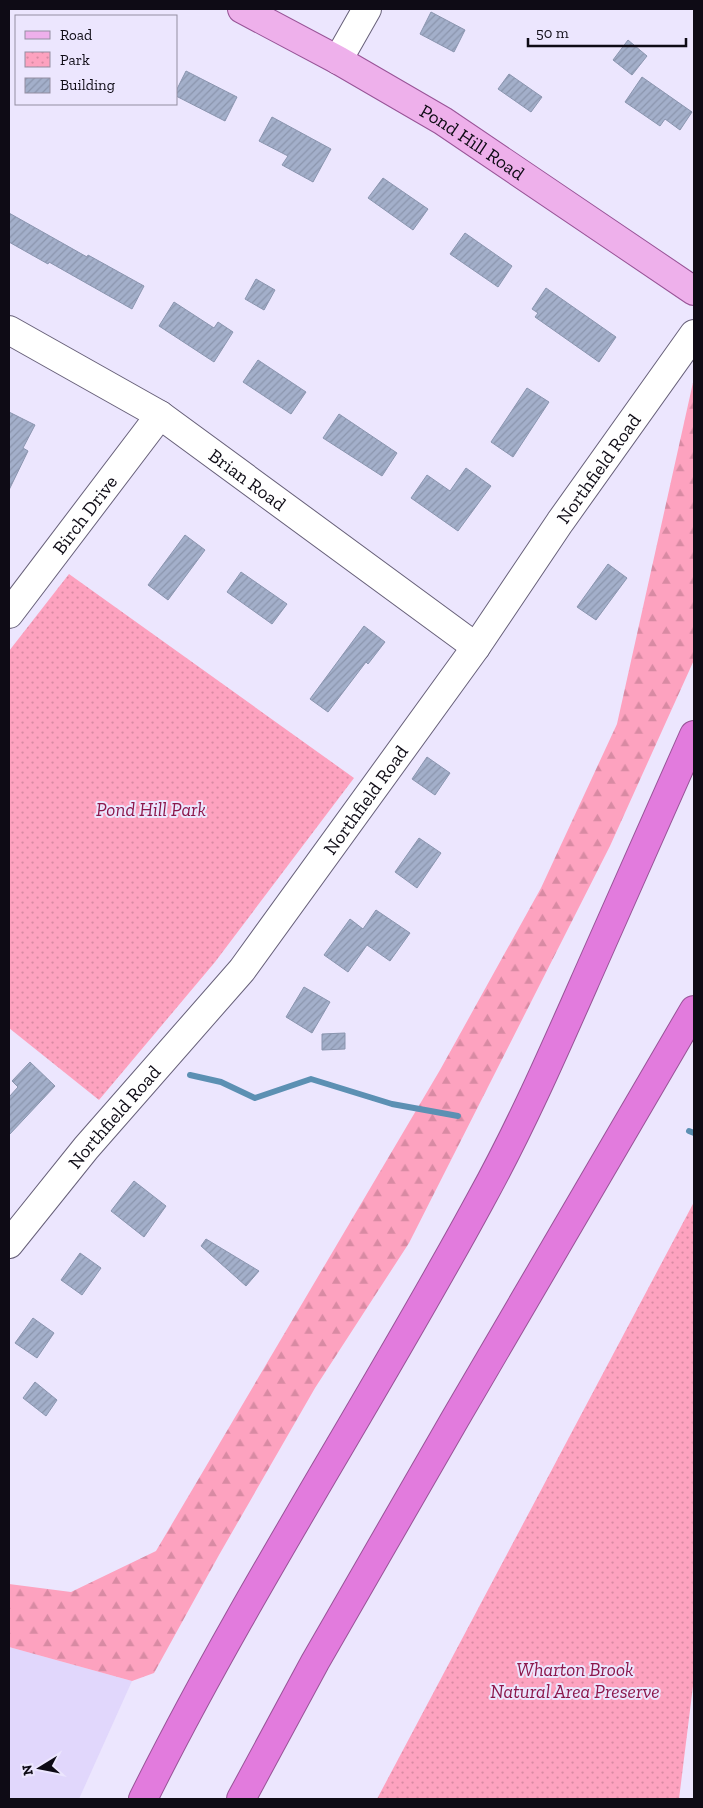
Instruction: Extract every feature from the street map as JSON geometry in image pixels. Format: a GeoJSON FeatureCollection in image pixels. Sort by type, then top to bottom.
{"type":"FeatureCollection","features":[{"type":"Feature","properties":{"kind":"highway"},"geometry":{"type":"LineString","coordinates":[[143,1799],[201,1687],[239,1619],[450,1255],[509,1146],[557,1046],[694,735]]}},
{"type":"Feature","properties":{"kind":"highway"},"geometry":{"type":"LineString","coordinates":[[241,1799],[315,1662],[694,1010]]}},
{"type":"Feature","properties":{"kind":"main road","name":"Pond Hill Road"},"geometry":{"type":"LineString","coordinates":[[242,9],[338,60],[443,121],[694,291]]}},
{"type":"Feature","properties":{"kind":"street"},"geometry":{"type":"LineString","coordinates":[[338,60],[367,9]]}},
{"type":"Feature","properties":{"kind":"street","name":"Brian Road"},"geometry":{"type":"LineString","coordinates":[[9,330],[160,414],[476,647]]}},
{"type":"Feature","properties":{"kind":"street","name":"Northfield Road"},"geometry":{"type":"LineString","coordinates":[[9,1244],[86,1148],[242,970],[476,647],[560,522],[694,334]]}},
{"type":"Feature","properties":{"kind":"street","name":"Birch Drive"},"geometry":{"type":"LineString","coordinates":[[9,614],[160,414]]}},
{"type":"Feature","properties":{"kind":"shaded area"},"geometry":{"type":"Polygon","coordinates":[[[9,1647],[132,1681],[79,1799],[9,1799],[9,1647]]]}},
{"type":"Feature","properties":{"kind":"green space"},"geometry":{"type":"Polygon","coordinates":[[[694,378],[694,660],[610,846],[409,1243],[315,1388],[154,1673],[132,1681],[9,1647],[9,1584],[71,1592],[156,1551],[440,1070],[541,888],[617,724],[694,378]]]}},
{"type":"Feature","properties":{"kind":"green space","name":"Pond Hill Park"},"geometry":{"type":"Polygon","coordinates":[[[69,574],[354,778],[215,962],[99,1100],[9,1028],[9,651],[69,574]]]}},
{"type":"Feature","properties":{"kind":"green space","name":"Wharton Brook Natural Area Preserve"},"geometry":{"type":"Polygon","coordinates":[[[694,1202],[694,1678],[679,1799],[377,1799],[694,1202]]]}},
{"type":"Feature","properties":{"kind":"building"},"geometry":{"type":"Polygon","coordinates":[[[431,12],[465,30],[454,52],[420,34],[431,12]]]}},
{"type":"Feature","properties":{"kind":"building"},"geometry":{"type":"Polygon","coordinates":[[[628,40],[647,56],[632,75],[613,60],[628,40]]]}},
{"type":"Feature","properties":{"kind":"building"},"geometry":{"type":"Polygon","coordinates":[[[186,71],[237,97],[225,121],[178,97],[178,87],[186,71]]]}},
{"type":"Feature","properties":{"kind":"building"},"geometry":{"type":"Polygon","coordinates":[[[509,74],[542,97],[531,112],[498,89],[509,74]]]}},
{"type":"Feature","properties":{"kind":"building"},"geometry":{"type":"Polygon","coordinates":[[[642,77],[692,112],[680,130],[665,119],[660,126],[625,102],[642,77]]]}},
{"type":"Feature","properties":{"kind":"building"},"geometry":{"type":"Polygon","coordinates":[[[272,117],[331,149],[313,182],[282,165],[288,156],[259,141],[272,117]]]}},
{"type":"Feature","properties":{"kind":"building"},"geometry":{"type":"Polygon","coordinates":[[[383,178],[428,209],[413,230],[368,198],[383,178]]]}},
{"type":"Feature","properties":{"kind":"building"},"geometry":{"type":"Polygon","coordinates":[[[9,213],[87,257],[88,255],[144,286],[132,309],[49,262],[48,264],[9,242],[9,213]]]}},
{"type":"Feature","properties":{"kind":"building"},"geometry":{"type":"Polygon","coordinates":[[[465,233],[512,266],[498,287],[450,254],[465,233]]]}},
{"type":"Feature","properties":{"kind":"building"},"geometry":{"type":"Polygon","coordinates":[[[256,279],[275,290],[264,310],[245,299],[256,279]]]}},
{"type":"Feature","properties":{"kind":"building"},"geometry":{"type":"Polygon","coordinates":[[[546,288],[616,337],[599,362],[535,317],[538,313],[532,309],[546,288]]]}},
{"type":"Feature","properties":{"kind":"building"},"geometry":{"type":"Polygon","coordinates":[[[174,302],[214,328],[218,322],[233,332],[214,362],[159,326],[174,302]]]}},
{"type":"Feature","properties":{"kind":"building"},"geometry":{"type":"Polygon","coordinates":[[[258,360],[306,392],[291,414],[243,382],[258,360]]]}},
{"type":"Feature","properties":{"kind":"building"},"geometry":{"type":"Polygon","coordinates":[[[527,388],[549,402],[513,457],[491,442],[527,388]]]}},
{"type":"Feature","properties":{"kind":"building"},"geometry":{"type":"Polygon","coordinates":[[[9,412],[35,425],[23,448],[28,451],[9,490],[9,412]]]}},
{"type":"Feature","properties":{"kind":"building"},"geometry":{"type":"Polygon","coordinates":[[[339,414],[397,453],[382,476],[323,438],[339,414]]]}},
{"type":"Feature","properties":{"kind":"building"},"geometry":{"type":"Polygon","coordinates":[[[466,468],[491,486],[458,531],[411,498],[427,475],[450,491],[466,468]]]}},
{"type":"Feature","properties":{"kind":"building"},"geometry":{"type":"Polygon","coordinates":[[[185,535],[205,550],[168,600],[148,585],[185,535]]]}},
{"type":"Feature","properties":{"kind":"building"},"geometry":{"type":"Polygon","coordinates":[[[608,564],[627,578],[596,620],[577,607],[608,564]]]}},
{"type":"Feature","properties":{"kind":"building"},"geometry":{"type":"Polygon","coordinates":[[[241,572],[287,604],[272,624],[227,592],[241,572]]]}},
{"type":"Feature","properties":{"kind":"building"},"geometry":{"type":"Polygon","coordinates":[[[364,626],[385,642],[368,664],[366,662],[328,712],[310,699],[364,626]]]}},
{"type":"Feature","properties":{"kind":"building"},"geometry":{"type":"Polygon","coordinates":[[[427,757],[450,773],[435,795],[412,779],[427,757]]]}},
{"type":"Feature","properties":{"kind":"building"},"geometry":{"type":"Polygon","coordinates":[[[419,838],[441,853],[417,888],[395,872],[419,838]]]}},
{"type":"Feature","properties":{"kind":"building"},"geometry":{"type":"Polygon","coordinates":[[[376,910],[410,933],[390,961],[367,945],[348,972],[324,955],[350,919],[363,929],[376,910]]]}},
{"type":"Feature","properties":{"kind":"building"},"geometry":{"type":"Polygon","coordinates":[[[304,987],[330,1002],[312,1033],[286,1017],[304,987]]]}},
{"type":"Feature","properties":{"kind":"building"},"geometry":{"type":"Polygon","coordinates":[[[345,1033],[345,1049],[322,1050],[322,1034],[345,1033]]]}},
{"type":"Feature","properties":{"kind":"building"},"geometry":{"type":"Polygon","coordinates":[[[30,1062],[55,1086],[9,1135],[9,1097],[18,1087],[12,1081],[30,1062]]]}},
{"type":"Feature","properties":{"kind":"building"},"geometry":{"type":"Polygon","coordinates":[[[134,1181],[166,1206],[144,1237],[111,1211],[134,1181]]]}},
{"type":"Feature","properties":{"kind":"building"},"geometry":{"type":"Polygon","coordinates":[[[206,1239],[259,1271],[246,1286],[201,1246],[206,1239]]]}},
{"type":"Feature","properties":{"kind":"building"},"geometry":{"type":"Polygon","coordinates":[[[80,1253],[101,1268],[82,1295],[61,1280],[80,1253]]]}},
{"type":"Feature","properties":{"kind":"building"},"geometry":{"type":"Polygon","coordinates":[[[33,1318],[54,1333],[37,1358],[15,1343],[33,1318]]]}},
{"type":"Feature","properties":{"kind":"building"},"geometry":{"type":"Polygon","coordinates":[[[35,1382],[57,1400],[46,1416],[23,1398],[35,1382]]]}},
{"type":"Feature","properties":{"kind":"waterway"},"geometry":{"type":"LineString","coordinates":[[190,1075],[221,1082],[255,1098],[311,1079],[392,1104],[458,1116]]}},
{"type":"Feature","properties":{"kind":"waterway"},"geometry":{"type":"LineString","coordinates":[[689,1131],[694,1133]]}}]}
